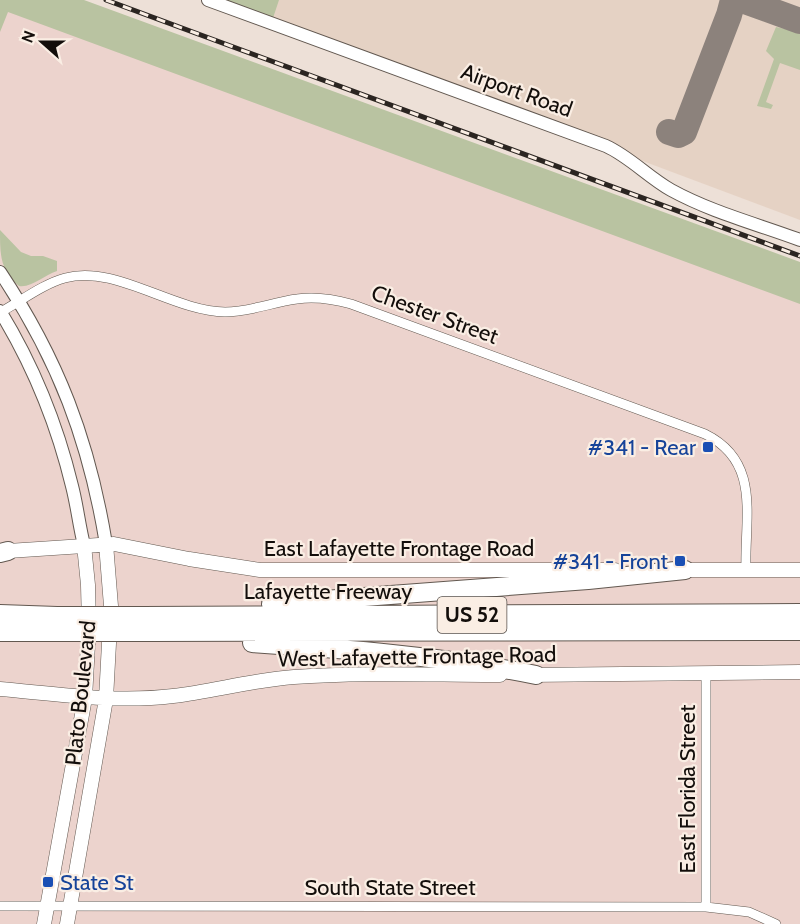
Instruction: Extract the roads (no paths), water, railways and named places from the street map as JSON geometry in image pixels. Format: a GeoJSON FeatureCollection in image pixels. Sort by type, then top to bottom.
{"type":"FeatureCollection","features":[{"type":"Feature","properties":{"kind":"highway"},"geometry":{"type":"LineString","coordinates":[[149,624],[261,605],[588,580],[685,570]]}},
{"type":"Feature","properties":{"kind":"highway","name":"Lafayette Freeway"},"geometry":{"type":"LineString","coordinates":[[149,624],[800,613]]}},
{"type":"Feature","properties":{"kind":"highway","name":"Lafayette Freeway"},"geometry":{"type":"LineString","coordinates":[[0,614],[57,624]]}},
{"type":"Feature","properties":{"kind":"highway","name":"Lafayette Freeway"},"geometry":{"type":"LineString","coordinates":[[0,632],[57,624],[800,631]]}},
{"type":"Feature","properties":{"kind":"highway"},"geometry":{"type":"LineString","coordinates":[[149,624],[223,641],[384,652],[469,662],[536,675]]}},
{"type":"Feature","properties":{"kind":"main road","name":"East Lafayette Frontage Road"},"geometry":{"type":"LineString","coordinates":[[3,552],[105,544],[130,546],[189,559],[260,570],[800,570]]}},
{"type":"Feature","properties":{"kind":"main road","name":"Plato Boulevard"},"geometry":{"type":"LineString","coordinates":[[67,924],[106,699],[111,606],[105,544]]}},
{"type":"Feature","properties":{"kind":"main road","name":"Plato Boulevard"},"geometry":{"type":"LineString","coordinates":[[44,924],[85,698],[89,625],[84,545]]}},
{"type":"Feature","properties":{"kind":"main road","name":"West Lafayette Frontage Road"},"geometry":{"type":"LineString","coordinates":[[0,689],[106,699],[173,696],[244,682],[340,675],[800,672]]}},
{"type":"Feature","properties":{"kind":"street","name":"Airport Road"},"geometry":{"type":"LineString","coordinates":[[208,0],[606,146],[625,156],[668,188],[690,199],[800,240]]}},
{"type":"Feature","properties":{"kind":"street","name":"Plato Boulevard"},"geometry":{"type":"LineString","coordinates":[[0,272],[20,302],[49,356],[73,412],[89,461],[105,544]]}},
{"type":"Feature","properties":{"kind":"street","name":"Chester Street"},"geometry":{"type":"LineString","coordinates":[[0,311],[55,282],[88,275],[110,279],[184,305],[213,311],[237,312],[307,298],[335,300],[705,434],[723,445],[730,452],[744,477],[746,571]]}},
{"type":"Feature","properties":{"kind":"street","name":"Plato Boulevard"},"geometry":{"type":"LineString","coordinates":[[0,311],[23,353],[50,413],[73,488],[84,545]]}},
{"type":"Feature","properties":{"kind":"street","name":"East Florida Street"},"geometry":{"type":"LineString","coordinates":[[706,672],[706,907]]}},
{"type":"Feature","properties":{"kind":"street","name":"South State Street"},"geometry":{"type":"LineString","coordinates":[[0,906],[706,907],[749,912],[776,924]]}},
{"type":"Feature","properties":{"kind":"railway"},"geometry":{"type":"LineString","coordinates":[[106,0],[800,256]]}},
{"type":"Feature","properties":{"kind":"place","name":"#341 - Rear"},"geometry":{"type":"Point","coordinates":[708,447]}},
{"type":"Feature","properties":{"kind":"place","name":"#341 - Front"},"geometry":{"type":"Point","coordinates":[680,561]}},
{"type":"Feature","properties":{"kind":"place","name":"State St"},"geometry":{"type":"Point","coordinates":[48,882]}}]}
